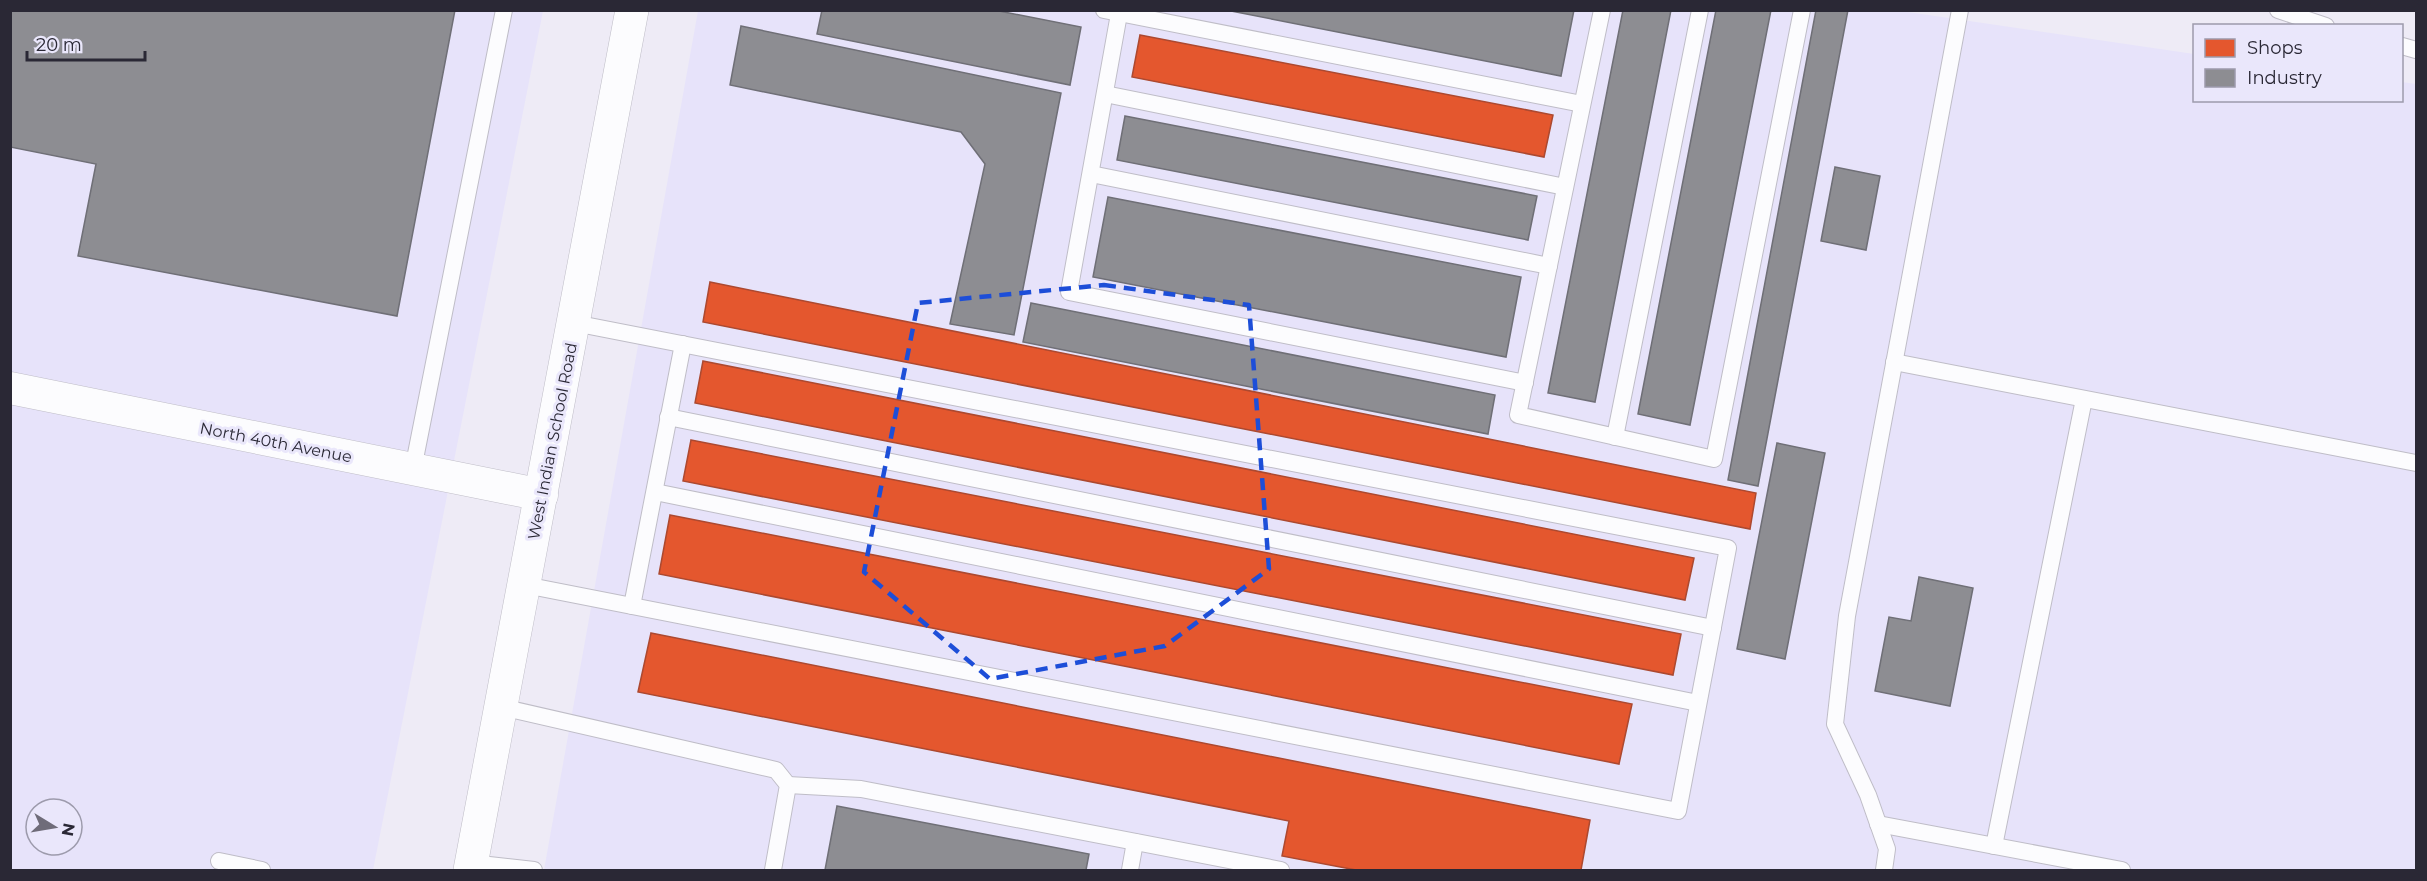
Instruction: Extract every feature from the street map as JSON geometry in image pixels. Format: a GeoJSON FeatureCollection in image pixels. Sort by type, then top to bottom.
{"type":"FeatureCollection","features":[{"type":"Feature","properties":{"kind":"main road","name":"West Indian School Road"},"geometry":{"type":"LineString","coordinates":[[470,867],[632,10]]}},
{"type":"Feature","properties":{"kind":"street","name":"North 40th Avenue"},"geometry":{"type":"LineString","coordinates":[[10,388],[542,495]]}},
{"type":"Feature","properties":{"kind":"lane"},"geometry":{"type":"LineString","coordinates":[[412,469],[504,10]]}},
{"type":"Feature","properties":{"kind":"lane"},"geometry":{"type":"LineString","coordinates":[[1602,10],[1518,415],[1714,459],[1803,10]]}},
{"type":"Feature","properties":{"kind":"lane"},"geometry":{"type":"LineString","coordinates":[[1615,437],[1700,10]]}},
{"type":"Feature","properties":{"kind":"lane"},"geometry":{"type":"LineString","coordinates":[[1884,870],[1887,849],[1868,795],[1835,724],[1847,616],[1960,10]]}},
{"type":"Feature","properties":{"kind":"lane"},"geometry":{"type":"LineString","coordinates":[[2278,10],[2320,24]]}},
{"type":"Feature","properties":{"kind":"lane"},"geometry":{"type":"LineString","coordinates":[[1526,382],[1069,292],[1105,94],[1112,12],[1582,104]]}},
{"type":"Feature","properties":{"kind":"lane"},"geometry":{"type":"LineString","coordinates":[[1105,94],[1565,187]]}},
{"type":"Feature","properties":{"kind":"lane"},"geometry":{"type":"LineString","coordinates":[[1091,174],[1549,266]]}},
{"type":"Feature","properties":{"kind":"lane"},"geometry":{"type":"LineString","coordinates":[[525,585],[1678,811],[1728,548],[573,323]]}},
{"type":"Feature","properties":{"kind":"lane"},"geometry":{"type":"LineString","coordinates":[[632,606],[682,344]]}},
{"type":"Feature","properties":{"kind":"lane"},"geometry":{"type":"LineString","coordinates":[[1894,362],[2416,463]]}},
{"type":"Feature","properties":{"kind":"lane"},"geometry":{"type":"LineString","coordinates":[[1994,846],[2084,399]]}},
{"type":"Feature","properties":{"kind":"lane"},"geometry":{"type":"LineString","coordinates":[[668,417],[1713,628]]}},
{"type":"Feature","properties":{"kind":"lane"},"geometry":{"type":"LineString","coordinates":[[654,492],[1698,703]]}},
{"type":"Feature","properties":{"kind":"lane"},"geometry":{"type":"LineString","coordinates":[[501,707],[777,770],[789,784],[861,789],[1281,870]]}},
{"type":"Feature","properties":{"kind":"lane"},"geometry":{"type":"LineString","coordinates":[[773,870],[789,784]]}},
{"type":"Feature","properties":{"kind":"lane"},"geometry":{"type":"LineString","coordinates":[[1878,824],[2122,870]]}},
{"type":"Feature","properties":{"kind":"lane"},"geometry":{"type":"LineString","coordinates":[[1130,870],[1136,843]]}},
{"type":"Feature","properties":{"kind":"lane"},"geometry":{"type":"LineString","coordinates":[[219,861],[261,870]]}},
{"type":"Feature","properties":{"kind":"lane"},"geometry":{"type":"LineString","coordinates":[[470,867],[534,870]]}},
{"type":"Feature","properties":{"kind":"highlighted area"},"geometry":{"type":"Polygon","coordinates":[[[1104,285],[1249,305],[1269,569],[1165,646],[990,679],[864,572],[918,303],[1104,285]]]}},
{"type":"Feature","properties":{"kind":"shaded area"},"geometry":{"type":"Polygon","coordinates":[[[1894,10],[2193,54],[2193,102],[2403,102],[2403,82],[2416,84],[2416,870],[544,870],[698,11],[1894,10]]]}},
{"type":"Feature","properties":{"kind":"shaded area"},"geometry":{"type":"Polygon","coordinates":[[[10,11],[543,11],[373,870],[11,870],[10,11]]]}},
{"type":"Feature","properties":{"kind":"building: Shops"},"geometry":{"type":"Polygon","coordinates":[[[1140,35],[1553,115],[1544,157],[1132,77],[1140,35]]]}},
{"type":"Feature","properties":{"kind":"building: Shops"},"geometry":{"type":"Polygon","coordinates":[[[710,282],[1756,493],[1750,529],[703,322],[710,282]]]}},
{"type":"Feature","properties":{"kind":"building: Shops"},"geometry":{"type":"Polygon","coordinates":[[[703,361],[1694,558],[1685,600],[695,403],[703,361]]]}},
{"type":"Feature","properties":{"kind":"building: Shops"},"geometry":{"type":"Polygon","coordinates":[[[691,440],[1681,634],[1673,675],[683,481],[691,440]]]}},
{"type":"Feature","properties":{"kind":"building: Shops"},"geometry":{"type":"Polygon","coordinates":[[[670,515],[1632,704],[1619,764],[659,574],[670,515]]]}},
{"type":"Feature","properties":{"kind":"building: Shops"},"geometry":{"type":"Polygon","coordinates":[[[651,633],[1590,820],[1581,870],[1356,870],[1282,856],[1289,821],[638,692],[651,633]]]}},
{"type":"Feature","properties":{"kind":"building: Industry"},"geometry":{"type":"Polygon","coordinates":[[[10,10],[455,10],[397,316],[78,256],[96,164],[10,147],[10,10]]]}},
{"type":"Feature","properties":{"kind":"building: Industry"},"geometry":{"type":"Polygon","coordinates":[[[822,10],[994,10],[1081,27],[1070,85],[817,34],[822,10]]]}},
{"type":"Feature","properties":{"kind":"building: Industry"},"geometry":{"type":"Polygon","coordinates":[[[1226,10],[1574,10],[1561,76],[1226,10]]]}},
{"type":"Feature","properties":{"kind":"building: Industry"},"geometry":{"type":"Polygon","coordinates":[[[1623,10],[1671,10],[1595,402],[1548,393],[1623,10]]]}},
{"type":"Feature","properties":{"kind":"building: Industry"},"geometry":{"type":"Polygon","coordinates":[[[1716,10],[1771,10],[1690,425],[1638,414],[1716,10]]]}},
{"type":"Feature","properties":{"kind":"building: Industry"},"geometry":{"type":"Polygon","coordinates":[[[1816,10],[1848,10],[1758,486],[1728,480],[1816,10]]]}},
{"type":"Feature","properties":{"kind":"building: Industry"},"geometry":{"type":"Polygon","coordinates":[[[741,26],[1061,93],[1014,335],[950,324],[985,164],[961,132],[730,85],[741,26]]]}},
{"type":"Feature","properties":{"kind":"building: Industry"},"geometry":{"type":"Polygon","coordinates":[[[1125,116],[1537,196],[1528,240],[1117,160],[1125,116]]]}},
{"type":"Feature","properties":{"kind":"building: Industry"},"geometry":{"type":"Polygon","coordinates":[[[1835,167],[1880,176],[1866,250],[1821,241],[1835,167]]]}},
{"type":"Feature","properties":{"kind":"building: Industry"},"geometry":{"type":"Polygon","coordinates":[[[1108,197],[1521,277],[1506,357],[1093,277],[1108,197]]]}},
{"type":"Feature","properties":{"kind":"building: Industry"},"geometry":{"type":"Polygon","coordinates":[[[1031,303],[1495,395],[1488,434],[1023,342],[1031,303]]]}},
{"type":"Feature","properties":{"kind":"building: Industry"},"geometry":{"type":"Polygon","coordinates":[[[1777,443],[1825,453],[1785,659],[1737,649],[1777,443]]]}},
{"type":"Feature","properties":{"kind":"building: Industry"},"geometry":{"type":"Polygon","coordinates":[[[1919,577],[1973,588],[1950,706],[1875,691],[1889,617],[1911,621],[1919,577]]]}},
{"type":"Feature","properties":{"kind":"building: Industry"},"geometry":{"type":"Polygon","coordinates":[[[837,806],[1089,854],[1086,870],[825,870],[837,806]]]}}]}
